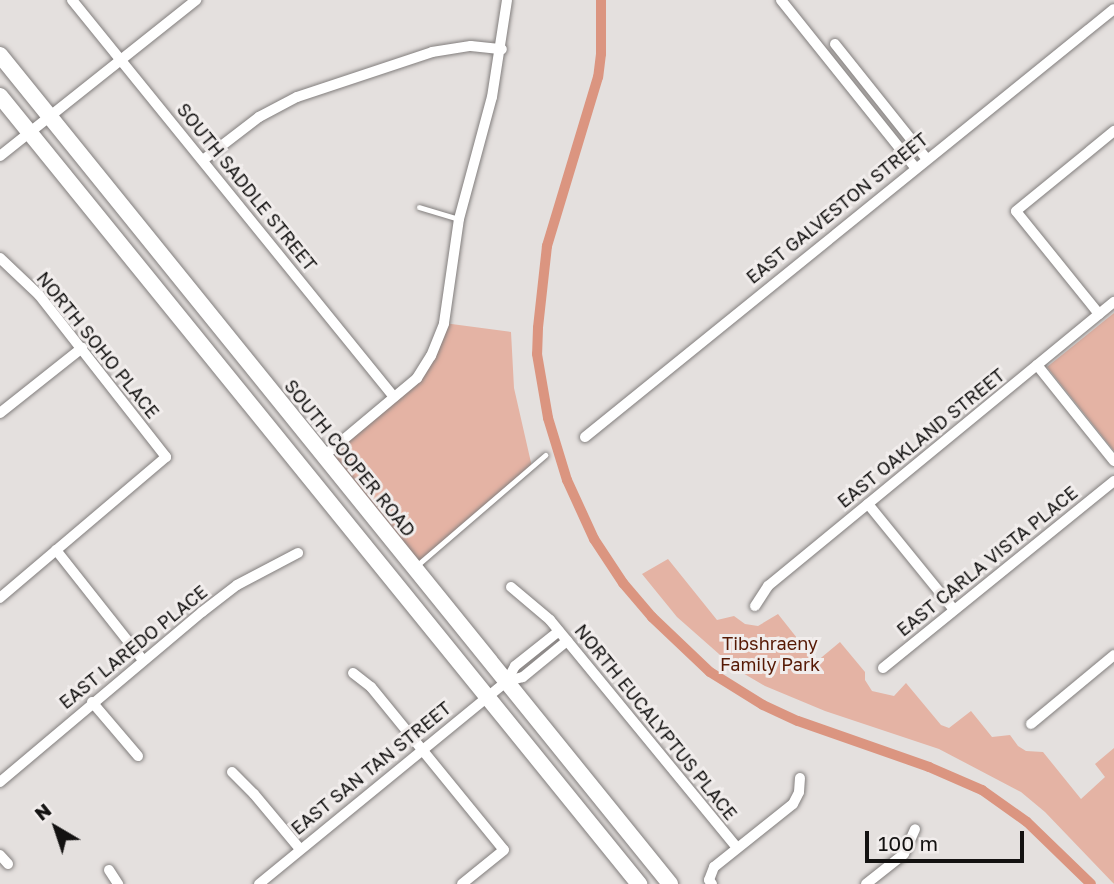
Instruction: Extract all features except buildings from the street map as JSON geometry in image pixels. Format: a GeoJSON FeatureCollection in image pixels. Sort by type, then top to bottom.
{"type":"FeatureCollection","features":[{"type":"Feature","properties":{"kind":"main road","name":"SOUTH COOPER ROAD"},"geometry":{"type":"LineString","coordinates":[[0,55],[670,884]]}},
{"type":"Feature","properties":{"kind":"main road"},"geometry":{"type":"LineString","coordinates":[[0,96],[639,884]]}},
{"type":"Feature","properties":{"kind":"main road"},"geometry":{"type":"LineString","coordinates":[[305,470],[325,455]]}},
{"type":"Feature","properties":{"kind":"street","name":"SOUTH SADDLE STREET"},"geometry":{"type":"LineString","coordinates":[[72,0],[394,397]]}},
{"type":"Feature","properties":{"kind":"street"},"geometry":{"type":"LineString","coordinates":[[0,156],[196,0]]}},
{"type":"Feature","properties":{"kind":"street"},"geometry":{"type":"LineString","coordinates":[[325,455],[417,378],[436,345],[443,323],[459,219],[502,49],[507,0]]}},
{"type":"Feature","properties":{"kind":"street"},"geometry":{"type":"LineString","coordinates":[[781,0],[915,167]]}},
{"type":"Feature","properties":{"kind":"street","name":"EAST GALVESTON STREET"},"geometry":{"type":"LineString","coordinates":[[585,438],[926,158],[1114,9]]}},
{"type":"Feature","properties":{"kind":"street"},"geometry":{"type":"LineString","coordinates":[[835,44],[926,158]]}},
{"type":"Feature","properties":{"kind":"street"},"geometry":{"type":"LineString","coordinates":[[203,160],[259,117],[297,97],[432,51],[471,46],[502,49]]}},
{"type":"Feature","properties":{"kind":"street"},"geometry":{"type":"LineString","coordinates":[[1099,314],[1016,211],[1114,131]]}},
{"type":"Feature","properties":{"kind":"street","name":"NORTH SOHO PLACE"},"geometry":{"type":"LineString","coordinates":[[0,258],[39,296],[166,457],[55,550]]}},
{"type":"Feature","properties":{"kind":"street","name":"EAST OAKLAND STREET"},"geometry":{"type":"LineString","coordinates":[[755,606],[768,586],[1114,302]]}},
{"type":"Feature","properties":{"kind":"street"},"geometry":{"type":"LineString","coordinates":[[0,413],[82,348]]}},
{"type":"Feature","properties":{"kind":"street"},"geometry":{"type":"LineString","coordinates":[[1037,365],[1114,461]]}},
{"type":"Feature","properties":{"kind":"street","name":"EAST CARLA VISTA PLACE"},"geometry":{"type":"LineString","coordinates":[[883,668],[1114,481]]}},
{"type":"Feature","properties":{"kind":"street"},"geometry":{"type":"LineString","coordinates":[[868,504],[954,610]]}},
{"type":"Feature","properties":{"kind":"street"},"geometry":{"type":"LineString","coordinates":[[0,598],[55,550],[143,660]]}},
{"type":"Feature","properties":{"kind":"street","name":"EAST LAREDO PLACE"},"geometry":{"type":"LineString","coordinates":[[0,782],[92,702],[237,585],[298,553]]}},
{"type":"Feature","properties":{"kind":"street","name":"NORTH EUCALYPTUS PLACE"},"geometry":{"type":"LineString","coordinates":[[511,587],[529,600],[559,631],[737,848]]}},
{"type":"Feature","properties":{"kind":"street","name":"EAST SAN TAN STREET"},"geometry":{"type":"LineString","coordinates":[[259,884],[507,681],[515,667],[559,631]]}},
{"type":"Feature","properties":{"kind":"street","name":"EAST SAN TAN STREET"},"geometry":{"type":"LineString","coordinates":[[507,681],[523,677],[567,641]]}},
{"type":"Feature","properties":{"kind":"street"},"geometry":{"type":"LineString","coordinates":[[1031,724],[1114,655]]}},
{"type":"Feature","properties":{"kind":"street"},"geometry":{"type":"LineString","coordinates":[[353,673],[372,687],[503,850],[463,884]]}},
{"type":"Feature","properties":{"kind":"street"},"geometry":{"type":"LineString","coordinates":[[92,702],[138,756]]}},
{"type":"Feature","properties":{"kind":"street"},"geometry":{"type":"LineString","coordinates":[[232,772],[254,793],[300,849]]}},
{"type":"Feature","properties":{"kind":"street"},"geometry":{"type":"LineString","coordinates":[[712,884],[709,880],[714,867],[793,804],[799,792],[800,778]]}},
{"type":"Feature","properties":{"kind":"street"},"geometry":{"type":"LineString","coordinates":[[866,884],[904,854],[915,830]]}},
{"type":"Feature","properties":{"kind":"street"},"geometry":{"type":"LineString","coordinates":[[109,870],[118,884]]}},
{"type":"Feature","properties":{"kind":"lane"},"geometry":{"type":"LineString","coordinates":[[419,207],[459,219]]}},
{"type":"Feature","properties":{"kind":"lane"},"geometry":{"type":"LineString","coordinates":[[413,568],[545,455]]}},
{"type":"Feature","properties":{"kind":"lane"},"geometry":{"type":"LineString","coordinates":[[534,651],[543,661]]}},
{"type":"Feature","properties":{"kind":"green space"},"geometry":{"type":"Polygon","coordinates":[[[1114,313],[1114,451],[1047,367],[1114,313]]]}},
{"type":"Feature","properties":{"kind":"green space"},"geometry":{"type":"Polygon","coordinates":[[[444,323],[511,332],[514,388],[532,467],[413,568],[325,455],[417,378],[444,323]]]}},
{"type":"Feature","properties":{"kind":"green space","name":"Tibshraeny Family Park"},"geometry":{"type":"Polygon","coordinates":[[[668,559],[717,620],[734,616],[745,624],[758,626],[778,614],[816,662],[840,642],[865,672],[865,680],[872,691],[894,696],[906,683],[941,725],[949,728],[971,711],[992,737],[1010,735],[1018,746],[1026,751],[1043,752],[1081,799],[1105,777],[1095,764],[1114,748],[1114,884],[1045,812],[1021,792],[939,749],[825,711],[765,686],[736,669],[677,617],[642,574],[668,559]]]}},
{"type":"Feature","properties":{"kind":"waterway"},"geometry":{"type":"LineString","coordinates":[[601,0],[601,54],[598,77],[547,246],[537,354],[548,418],[567,480],[594,539],[623,583],[652,617],[710,672],[763,705],[798,721],[929,767],[982,790],[1027,822],[1091,884]]}}]}
